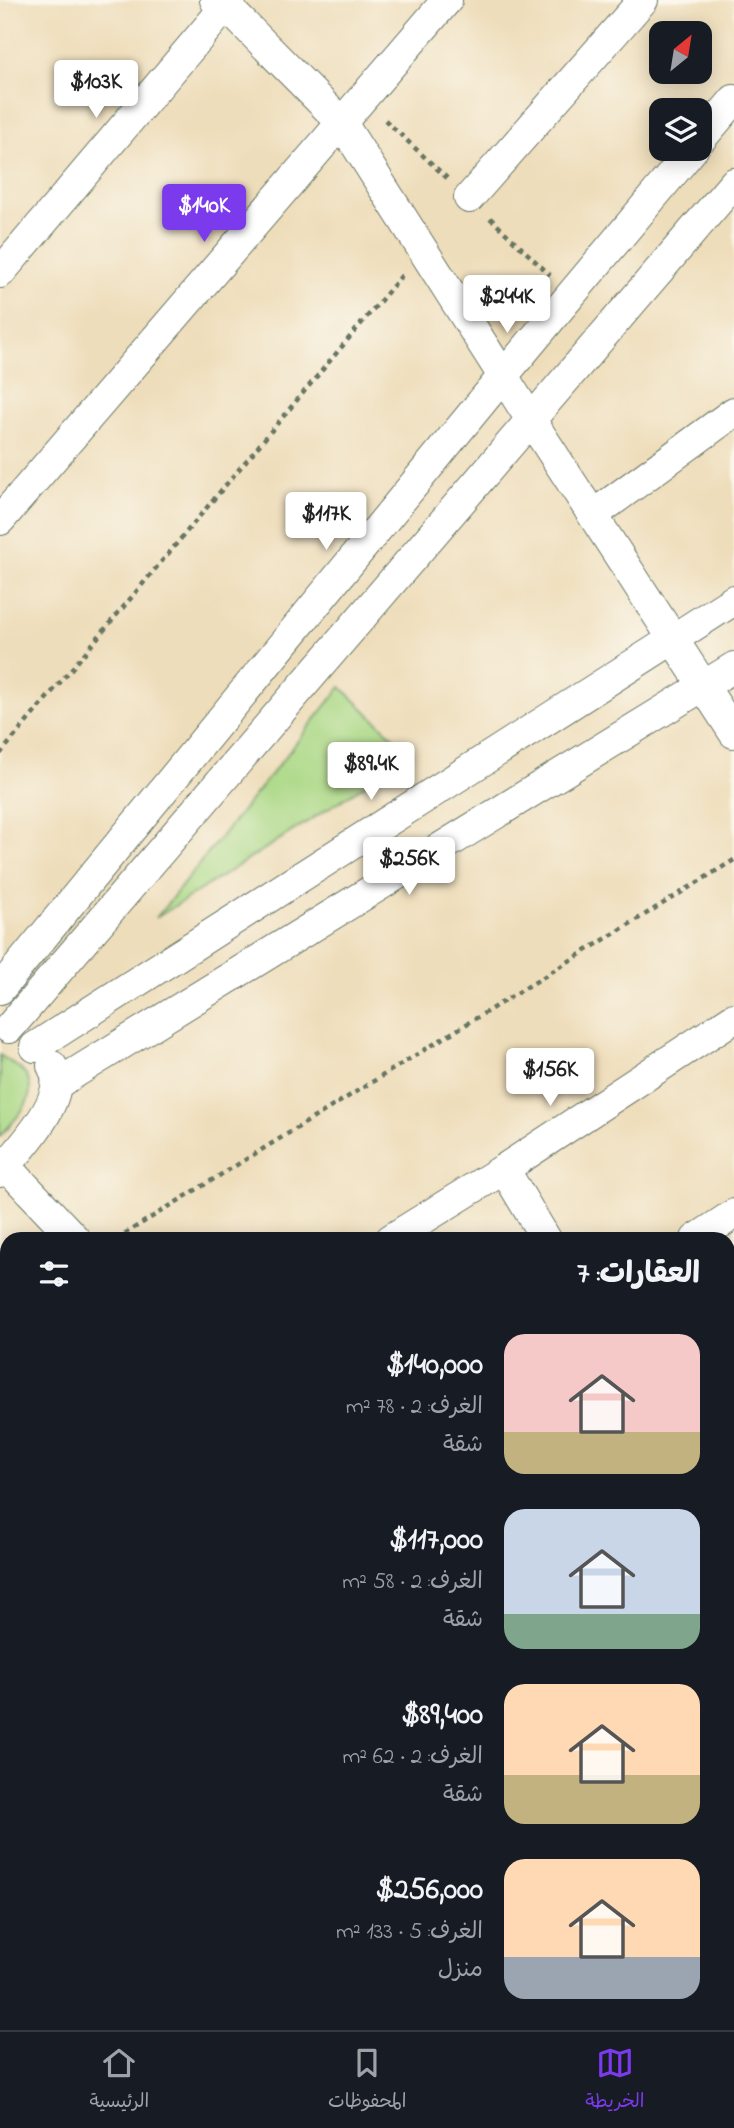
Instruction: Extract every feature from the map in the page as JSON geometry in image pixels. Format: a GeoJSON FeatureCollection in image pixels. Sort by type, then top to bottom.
{"type":"FeatureCollection","features":[{"type":"Feature","properties":{"kind":"street"},"geometry":{"type":"LineString","coordinates":[[0,520],[447,0]]}},
{"type":"Feature","properties":{"kind":"street"},"geometry":{"type":"LineString","coordinates":[[469,198],[643,0]]}},
{"type":"Feature","properties":{"kind":"street"},"geometry":{"type":"LineString","coordinates":[[0,274],[224,2],[342,123],[531,421],[734,733]]}},
{"type":"Feature","properties":{"kind":"street"},"geometry":{"type":"LineString","coordinates":[[712,126],[734,100]]}},
{"type":"Feature","properties":{"kind":"street"},"geometry":{"type":"LineString","coordinates":[[0,989],[683,161]]}},
{"type":"Feature","properties":{"kind":"street"},"geometry":{"type":"LineString","coordinates":[[68,1232],[3,1169],[43,1118],[53,1102],[57,1084],[55,1070],[35,1047],[4,1025],[531,421],[734,183]]}},
{"type":"Feature","properties":{"kind":"street"},"geometry":{"type":"LineString","coordinates":[[593,515],[734,412]]}},
{"type":"Feature","properties":{"kind":"street"},"geometry":{"type":"LineString","coordinates":[[35,1047],[734,600]]}},
{"type":"Feature","properties":{"kind":"street"},"geometry":{"type":"LineString","coordinates":[[57,1084],[734,667]]}},
{"type":"Feature","properties":{"kind":"street"},"geometry":{"type":"LineString","coordinates":[[402,1232],[504,1169],[734,1018]]}},
{"type":"Feature","properties":{"kind":"street"},"geometry":{"type":"LineString","coordinates":[[504,1169],[541,1232]]}},
{"type":"Feature","properties":{"kind":"street"},"geometry":{"type":"LineString","coordinates":[[707,1232],[734,1214]]}},
{"type":"Feature","properties":{"kind":"path"},"geometry":{"type":"LineString","coordinates":[[0,754],[423,250]]}},
{"type":"Feature","properties":{"kind":"path"},"geometry":{"type":"LineString","coordinates":[[127,1232],[734,860]]}},
{"type":"Feature","properties":{"kind":"green space"},"geometry":{"type":"Polygon","coordinates":[[[341,687],[412,755],[156,918],[341,687]]]}},
{"type":"Feature","properties":{"kind":"green space"},"geometry":{"type":"Polygon","coordinates":[[[0,1055],[26,1075],[30,1092],[24,1108],[0,1136],[0,1055]]]}}]}
